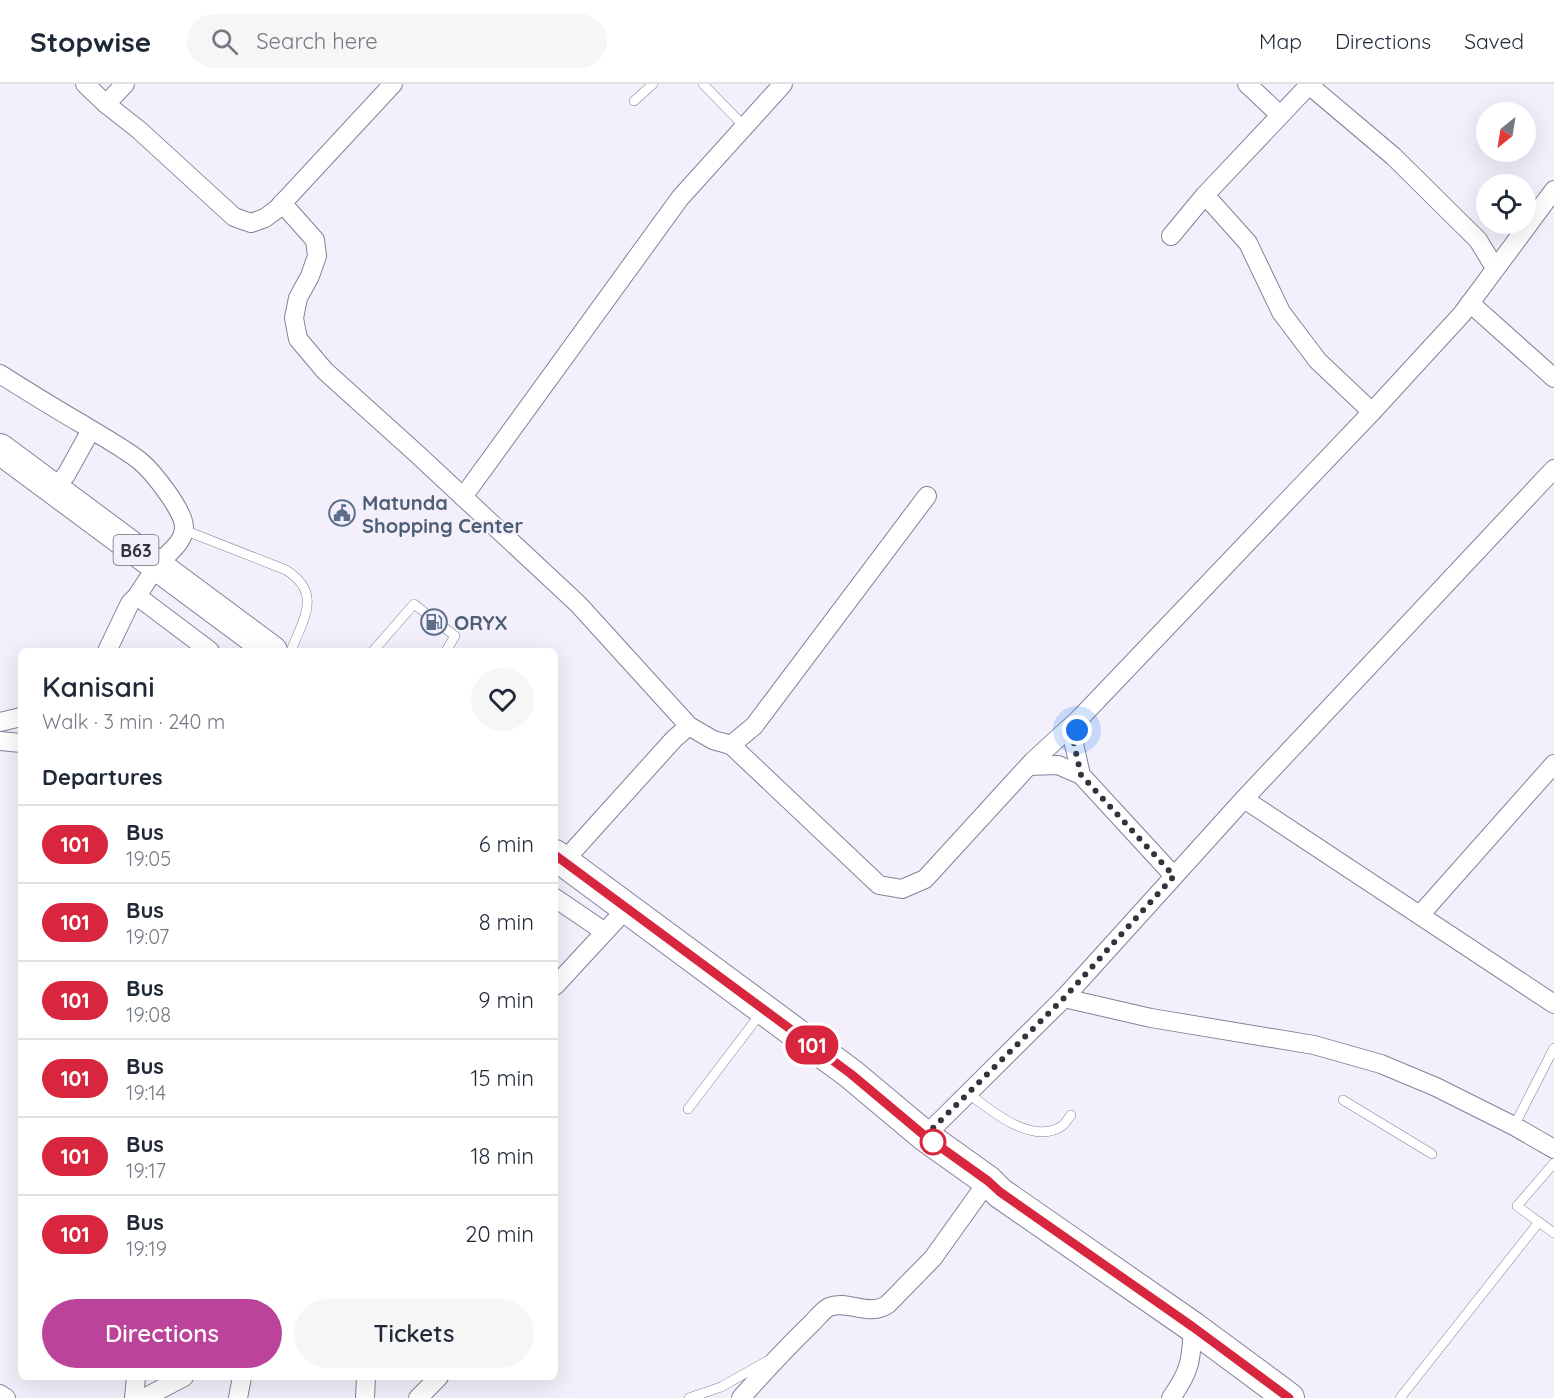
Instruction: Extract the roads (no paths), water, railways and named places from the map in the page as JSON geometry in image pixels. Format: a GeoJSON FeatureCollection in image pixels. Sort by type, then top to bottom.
{"type":"FeatureCollection","features":[{"type":"Feature","properties":{"kind":"highway","name":"B63"},"geometry":{"type":"LineString","coordinates":[[0,449],[268,648]]}},
{"type":"Feature","properties":{"kind":"highway"},"geometry":{"type":"LineString","coordinates":[[559,858],[851,1074],[925,1136],[1000,1192],[1193,1327],[1289,1398]]}},
{"type":"Feature","properties":{"kind":"street"},"geometry":{"type":"LineString","coordinates":[[85,84],[234,217],[251,223],[265,218],[282,203],[393,84]]}},
{"type":"Feature","properties":{"kind":"street"},"geometry":{"type":"LineString","coordinates":[[106,104],[124,84]]}},
{"type":"Feature","properties":{"kind":"street"},"geometry":{"type":"LineString","coordinates":[[463,497],[680,198],[783,84]]}},
{"type":"Feature","properties":{"kind":"street"},"geometry":{"type":"LineString","coordinates":[[1247,84],[1280,116]]}},
{"type":"Feature","properties":{"kind":"street"},"geometry":{"type":"LineString","coordinates":[[1171,236],[1205,195],[1310,85],[1401,163],[1478,240],[1495,268]]}},
{"type":"Feature","properties":{"kind":"street"},"geometry":{"type":"LineString","coordinates":[[282,203],[315,240],[317,256],[310,276],[298,298],[294,318],[298,339],[326,371],[578,603],[689,726],[713,740],[731,745],[879,885],[902,889],[926,879],[1029,766],[1081,717],[1372,412],[1462,314],[1554,190]]}},
{"type":"Feature","properties":{"kind":"street"},"geometry":{"type":"LineString","coordinates":[[1205,195],[1248,243],[1281,312],[1318,362],[1372,412]]}},
{"type":"Feature","properties":{"kind":"street"},"geometry":{"type":"LineString","coordinates":[[1470,303],[1554,378]]}},
{"type":"Feature","properties":{"kind":"street"},"geometry":{"type":"LineString","coordinates":[[0,374],[128,452],[142,463],[175,504],[183,520],[184,530],[177,546],[169,552],[130,603],[108,648]]}},
{"type":"Feature","properties":{"kind":"street"},"geometry":{"type":"LineString","coordinates":[[54,489],[66,475],[90,430]]}},
{"type":"Feature","properties":{"kind":"street"},"geometry":{"type":"LineString","coordinates":[[925,1136],[1064,998],[1244,799],[1554,468]]}},
{"type":"Feature","properties":{"kind":"street"},"geometry":{"type":"LineString","coordinates":[[731,745],[758,722],[927,496]]}},
{"type":"Feature","properties":{"kind":"street"},"geometry":{"type":"LineString","coordinates":[[137,596],[206,648]]}},
{"type":"Feature","properties":{"kind":"street"},"geometry":{"type":"LineString","coordinates":[[1081,717],[1074,744],[1081,775]]}},
{"type":"Feature","properties":{"kind":"street"},"geometry":{"type":"LineString","coordinates":[[0,722],[18,718]]}},
{"type":"Feature","properties":{"kind":"street"},"geometry":{"type":"LineString","coordinates":[[559,858],[689,726]]}},
{"type":"Feature","properties":{"kind":"street"},"geometry":{"type":"LineString","coordinates":[[0,741],[18,743]]}},
{"type":"Feature","properties":{"kind":"street"},"geometry":{"type":"LineString","coordinates":[[1420,915],[1554,764]]}},
{"type":"Feature","properties":{"kind":"street"},"geometry":{"type":"LineString","coordinates":[[1029,766],[1058,765],[1081,775],[1174,876]]}},
{"type":"Feature","properties":{"kind":"street"},"geometry":{"type":"LineString","coordinates":[[1244,799],[1554,1004]]}},
{"type":"Feature","properties":{"kind":"street"},"geometry":{"type":"LineString","coordinates":[[558,900],[605,932]]}},
{"type":"Feature","properties":{"kind":"street"},"geometry":{"type":"LineString","coordinates":[[558,983],[627,908]]}},
{"type":"Feature","properties":{"kind":"street"},"geometry":{"type":"LineString","coordinates":[[1064,998],[1151,1018],[1314,1045],[1381,1064],[1425,1082],[1514,1125],[1554,1149]]}},
{"type":"Feature","properties":{"kind":"street"},"geometry":{"type":"LineString","coordinates":[[741,1398],[782,1352],[828,1308],[844,1306],[874,1310],[881,1309],[888,1304],[933,1258],[988,1181]]}},
{"type":"Feature","properties":{"kind":"street"},"geometry":{"type":"LineString","coordinates":[[1171,1398],[1188,1371],[1193,1327]]}},
{"type":"Feature","properties":{"kind":"street"},"geometry":{"type":"LineString","coordinates":[[134,1398],[136,1380]]}},
{"type":"Feature","properties":{"kind":"street"},"geometry":{"type":"LineString","coordinates":[[144,1398],[178,1380]]}},
{"type":"Feature","properties":{"kind":"street"},"geometry":{"type":"LineString","coordinates":[[238,1398],[241,1380]]}},
{"type":"Feature","properties":{"kind":"street"},"geometry":{"type":"LineString","coordinates":[[364,1398],[366,1380]]}},
{"type":"Feature","properties":{"kind":"street"},"geometry":{"type":"LineString","coordinates":[[418,1398],[436,1380]]}},
{"type":"Feature","properties":{"kind":"street"},"geometry":{"type":"LineString","coordinates":[[0,1394],[6,1398]]}},
{"type":"Feature","properties":{"kind":"lane"},"geometry":{"type":"LineString","coordinates":[[634,101],[653,84]]}},
{"type":"Feature","properties":{"kind":"lane"},"geometry":{"type":"LineString","coordinates":[[703,84],[744,126]]}},
{"type":"Feature","properties":{"kind":"lane"},"geometry":{"type":"LineString","coordinates":[[184,530],[286,570],[296,577],[303,585],[308,597],[292,648]]}},
{"type":"Feature","properties":{"kind":"lane"},"geometry":{"type":"LineString","coordinates":[[377,648],[414,604],[455,636],[448,648]]}},
{"type":"Feature","properties":{"kind":"lane"},"geometry":{"type":"LineString","coordinates":[[688,1109],[764,1009]]}},
{"type":"Feature","properties":{"kind":"lane"},"geometry":{"type":"LineString","coordinates":[[1514,1125],[1554,1048]]}},
{"type":"Feature","properties":{"kind":"lane"},"geometry":{"type":"LineString","coordinates":[[968,1093],[993,1112],[1024,1128],[1035,1131],[1046,1132],[1064,1125],[1071,1115]]}},
{"type":"Feature","properties":{"kind":"lane"},"geometry":{"type":"LineString","coordinates":[[1343,1100],[1432,1154]]}},
{"type":"Feature","properties":{"kind":"lane"},"geometry":{"type":"LineString","coordinates":[[1554,1163],[1517,1206],[1554,1233]]}},
{"type":"Feature","properties":{"kind":"lane"},"geometry":{"type":"LineString","coordinates":[[1400,1398],[1539,1222]]}},
{"type":"Feature","properties":{"kind":"lane"},"geometry":{"type":"LineString","coordinates":[[689,1398],[721,1387],[782,1352]]}},
{"type":"Feature","properties":{"kind":"place","name":"Matunda Shopping Center"},"geometry":{"type":"Point","coordinates":[342,513]}},
{"type":"Feature","properties":{"kind":"place","name":"ORYX"},"geometry":{"type":"Point","coordinates":[434,622]}}]}
